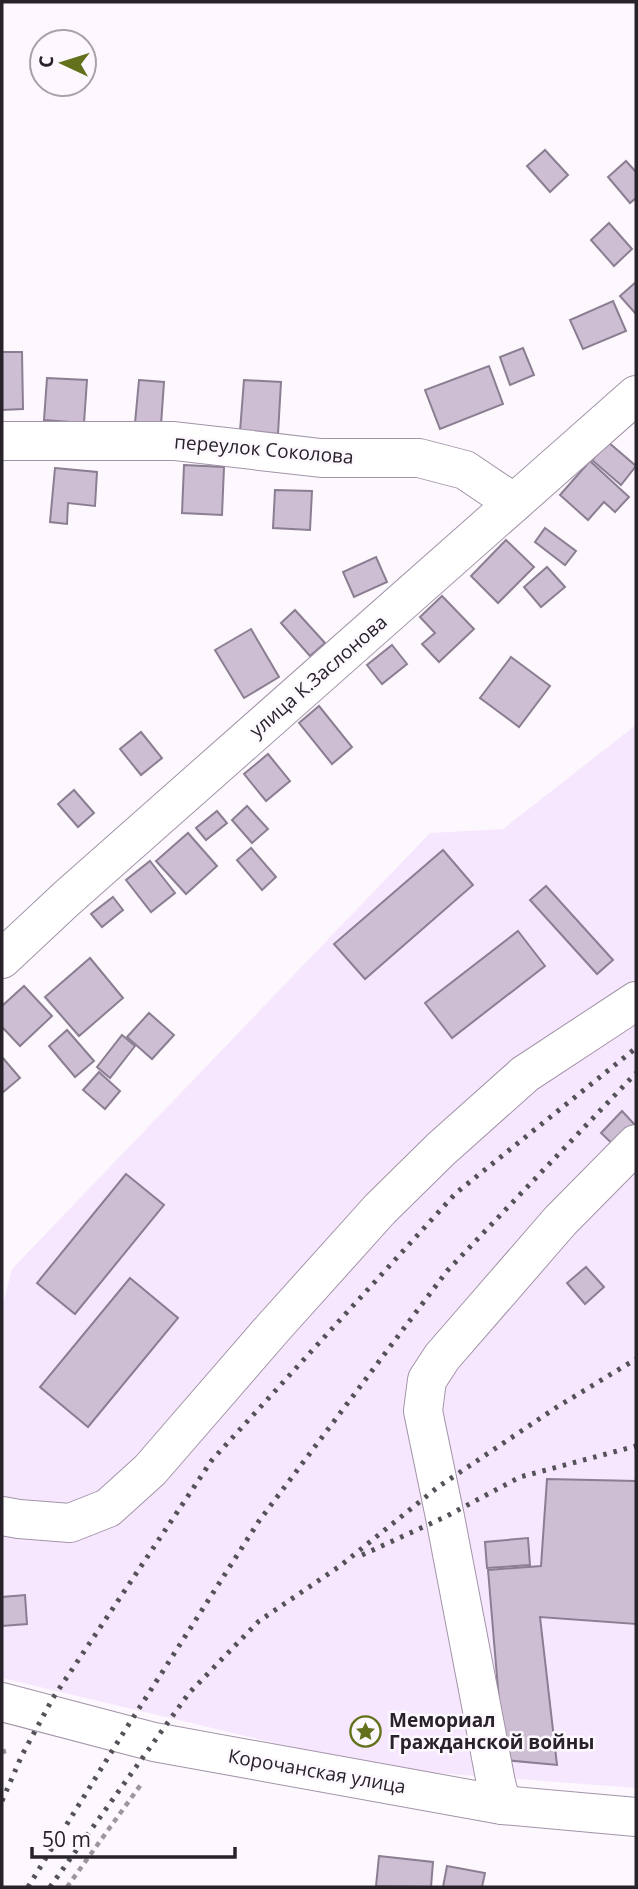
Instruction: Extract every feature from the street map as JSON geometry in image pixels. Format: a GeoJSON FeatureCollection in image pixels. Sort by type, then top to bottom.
{"type":"FeatureCollection","features":[{"type":"Feature","properties":{"kind":"street","name":"улица К.Заслонова"},"geometry":{"type":"LineString","coordinates":[[2,959],[87,880],[636,395]]}},
{"type":"Feature","properties":{"kind":"street","name":"переулок Соколова"},"geometry":{"type":"LineString","coordinates":[[2,441],[174,441],[321,458],[419,458],[466,470],[514,503]]}},
{"type":"Feature","properties":{"kind":"street"},"geometry":{"type":"LineString","coordinates":[[2,1516],[70,1523],[108,1508],[150,1470],[371,1219],[441,1149],[525,1074],[636,1001]]}},
{"type":"Feature","properties":{"kind":"street"},"geometry":{"type":"LineString","coordinates":[[502,1805],[423,1411],[427,1380],[442,1357],[559,1221],[636,1144]]}},
{"type":"Feature","properties":{"kind":"street","name":"Корочанская улица"},"geometry":{"type":"LineString","coordinates":[[2,1702],[154,1742],[502,1805],[636,1816]]}},
{"type":"Feature","properties":{"kind":"street","name":"Корочанская улица"},"geometry":{"type":"LineString","coordinates":[[3,1743],[139,1764],[501,1829],[636,1841]]}},
{"type":"Feature","properties":{"kind":"path"},"geometry":{"type":"LineString","coordinates":[[67,1887],[142,1783]]}},
{"type":"Feature","properties":{"kind":"shaded area"},"geometry":{"type":"Polygon","coordinates":[[[636,725],[636,1788],[384,1769],[2,1678],[2,1308],[12,1269],[430,833],[503,829],[636,725]]]}},
{"type":"Feature","properties":{"kind":"building"},"geometry":{"type":"Polygon","coordinates":[[[545,150],[568,175],[550,192],[527,166],[545,150]]]}},
{"type":"Feature","properties":{"kind":"building"},"geometry":{"type":"Polygon","coordinates":[[[626,161],[636,172],[636,198],[630,203],[608,177],[626,161]]]}},
{"type":"Feature","properties":{"kind":"building"},"geometry":{"type":"Polygon","coordinates":[[[609,223],[632,249],[614,266],[591,240],[609,223]]]}},
{"type":"Feature","properties":{"kind":"building"},"geometry":{"type":"Polygon","coordinates":[[[636,282],[636,314],[620,296],[636,282]]]}},
{"type":"Feature","properties":{"kind":"building"},"geometry":{"type":"Polygon","coordinates":[[[613,301],[626,331],[583,349],[570,320],[613,301]]]}},
{"type":"Feature","properties":{"kind":"building"},"geometry":{"type":"Polygon","coordinates":[[[523,348],[534,375],[510,385],[500,357],[523,348]]]}},
{"type":"Feature","properties":{"kind":"building"},"geometry":{"type":"Polygon","coordinates":[[[2,352],[22,352],[23,409],[2,410],[2,352]]]}},
{"type":"Feature","properties":{"kind":"building"},"geometry":{"type":"Polygon","coordinates":[[[489,366],[503,404],[440,429],[425,390],[489,366]]]}},
{"type":"Feature","properties":{"kind":"building"},"geometry":{"type":"Polygon","coordinates":[[[47,378],[87,380],[84,423],[44,420],[47,378]]]}},
{"type":"Feature","properties":{"kind":"building"},"geometry":{"type":"Polygon","coordinates":[[[139,380],[164,382],[161,425],[135,423],[139,380]]]}},
{"type":"Feature","properties":{"kind":"building"},"geometry":{"type":"Polygon","coordinates":[[[244,380],[281,382],[278,434],[240,431],[244,380]]]}},
{"type":"Feature","properties":{"kind":"building"},"geometry":{"type":"Polygon","coordinates":[[[608,442],[636,466],[621,485],[592,460],[608,442]]]}},
{"type":"Feature","properties":{"kind":"building"},"geometry":{"type":"Polygon","coordinates":[[[590,461],[629,497],[615,512],[604,502],[588,520],[560,495],[590,461]]]}},
{"type":"Feature","properties":{"kind":"building"},"geometry":{"type":"Polygon","coordinates":[[[184,465],[224,467],[222,515],[182,513],[184,465]]]}},
{"type":"Feature","properties":{"kind":"building"},"geometry":{"type":"Polygon","coordinates":[[[55,468],[97,472],[95,506],[68,503],[67,524],[50,522],[55,468]]]}},
{"type":"Feature","properties":{"kind":"building"},"geometry":{"type":"Polygon","coordinates":[[[275,490],[312,491],[310,530],[273,528],[275,490]]]}},
{"type":"Feature","properties":{"kind":"building"},"geometry":{"type":"Polygon","coordinates":[[[545,528],[576,551],[565,565],[535,542],[545,528]]]}},
{"type":"Feature","properties":{"kind":"building"},"geometry":{"type":"Polygon","coordinates":[[[506,540],[534,567],[498,603],[471,576],[506,540]]]}},
{"type":"Feature","properties":{"kind":"building"},"geometry":{"type":"Polygon","coordinates":[[[376,557],[387,582],[354,597],[343,572],[376,557]]]}},
{"type":"Feature","properties":{"kind":"building"},"geometry":{"type":"Polygon","coordinates":[[[547,567],[565,587],[541,607],[524,587],[547,567]]]}},
{"type":"Feature","properties":{"kind":"building"},"geometry":{"type":"Polygon","coordinates":[[[442,596],[474,629],[439,662],[422,644],[435,633],[420,617],[442,596]]]}},
{"type":"Feature","properties":{"kind":"building"},"geometry":{"type":"Polygon","coordinates":[[[295,610],[325,643],[310,656],[281,623],[295,610]]]}},
{"type":"Feature","properties":{"kind":"building"},"geometry":{"type":"Polygon","coordinates":[[[251,629],[279,677],[244,698],[215,650],[251,629]]]}},
{"type":"Feature","properties":{"kind":"building"},"geometry":{"type":"Polygon","coordinates":[[[392,645],[407,664],[382,684],[367,665],[392,645]]]}},
{"type":"Feature","properties":{"kind":"building"},"geometry":{"type":"Polygon","coordinates":[[[511,657],[550,686],[519,727],[480,698],[511,657]]]}},
{"type":"Feature","properties":{"kind":"building"},"geometry":{"type":"Polygon","coordinates":[[[319,706],[352,747],[332,764],[299,723],[319,706]]]}},
{"type":"Feature","properties":{"kind":"building"},"geometry":{"type":"Polygon","coordinates":[[[141,732],[162,758],[141,775],[120,749],[141,732]]]}},
{"type":"Feature","properties":{"kind":"building"},"geometry":{"type":"Polygon","coordinates":[[[268,754],[290,781],[266,801],[244,774],[268,754]]]}},
{"type":"Feature","properties":{"kind":"building"},"geometry":{"type":"Polygon","coordinates":[[[74,790],[94,813],[78,827],[58,804],[74,790]]]}},
{"type":"Feature","properties":{"kind":"building"},"geometry":{"type":"Polygon","coordinates":[[[247,806],[268,829],[252,843],[232,820],[247,806]]]}},
{"type":"Feature","properties":{"kind":"building"},"geometry":{"type":"Polygon","coordinates":[[[217,811],[227,823],[206,840],[196,828],[217,811]]]}},
{"type":"Feature","properties":{"kind":"building"},"geometry":{"type":"Polygon","coordinates":[[[188,833],[217,866],[186,894],[156,861],[188,833]]]}},
{"type":"Feature","properties":{"kind":"building"},"geometry":{"type":"Polygon","coordinates":[[[251,848],[276,877],[262,890],[237,860],[251,848]]]}},
{"type":"Feature","properties":{"kind":"building"},"geometry":{"type":"Polygon","coordinates":[[[443,850],[473,885],[365,979],[334,944],[443,850]]]}},
{"type":"Feature","properties":{"kind":"building"},"geometry":{"type":"Polygon","coordinates":[[[150,861],[175,893],[151,912],[126,880],[150,861]]]}},
{"type":"Feature","properties":{"kind":"building"},"geometry":{"type":"Polygon","coordinates":[[[546,886],[613,960],[597,974],[530,900],[546,886]]]}},
{"type":"Feature","properties":{"kind":"building"},"geometry":{"type":"Polygon","coordinates":[[[113,897],[123,910],[102,927],[91,914],[113,897]]]}},
{"type":"Feature","properties":{"kind":"building"},"geometry":{"type":"Polygon","coordinates":[[[518,931],[545,966],[452,1038],[425,1003],[518,931]]]}},
{"type":"Feature","properties":{"kind":"building"},"geometry":{"type":"Polygon","coordinates":[[[90,958],[123,998],[79,1036],[45,997],[90,958]]]}},
{"type":"Feature","properties":{"kind":"building"},"geometry":{"type":"Polygon","coordinates":[[[24,986],[52,1016],[20,1046],[2,1027],[2,1006],[24,986]]]}},
{"type":"Feature","properties":{"kind":"building"},"geometry":{"type":"Polygon","coordinates":[[[149,1013],[174,1035],[152,1059],[127,1037],[149,1013]]]}},
{"type":"Feature","properties":{"kind":"building"},"geometry":{"type":"Polygon","coordinates":[[[67,1030],[94,1061],[75,1077],[49,1046],[67,1030]]]}},
{"type":"Feature","properties":{"kind":"building"},"geometry":{"type":"Polygon","coordinates":[[[122,1035],[135,1046],[110,1078],[97,1067],[122,1035]]]}},
{"type":"Feature","properties":{"kind":"building"},"geometry":{"type":"Polygon","coordinates":[[[2,1057],[20,1078],[2,1093],[2,1057]]]}},
{"type":"Feature","properties":{"kind":"building"},"geometry":{"type":"Polygon","coordinates":[[[99,1072],[120,1091],[105,1109],[83,1090],[99,1072]]]}},
{"type":"Feature","properties":{"kind":"building"},"geometry":{"type":"Polygon","coordinates":[[[622,1111],[636,1126],[618,1149],[601,1133],[622,1111]]]}},
{"type":"Feature","properties":{"kind":"building"},"geometry":{"type":"Polygon","coordinates":[[[126,1174],[164,1205],[75,1314],[37,1283],[126,1174]]]}},
{"type":"Feature","properties":{"kind":"building"},"geometry":{"type":"Polygon","coordinates":[[[586,1267],[604,1287],[585,1304],[567,1283],[586,1267]]]}},
{"type":"Feature","properties":{"kind":"building"},"geometry":{"type":"Polygon","coordinates":[[[130,1278],[178,1318],[88,1427],[40,1387],[130,1278]]]}},
{"type":"Feature","properties":{"kind":"building"},"geometry":{"type":"Polygon","coordinates":[[[547,1479],[636,1481],[636,1624],[540,1617],[557,1765],[504,1760],[488,1570],[541,1566],[547,1479]]]}},
{"type":"Feature","properties":{"kind":"building"},"geometry":{"type":"Polygon","coordinates":[[[528,1538],[530,1565],[487,1568],[485,1542],[528,1538]]]}},
{"type":"Feature","properties":{"kind":"building"},"geometry":{"type":"Polygon","coordinates":[[[25,1595],[27,1624],[2,1626],[2,1597],[25,1595]]]}},
{"type":"Feature","properties":{"kind":"building"},"geometry":{"type":"Polygon","coordinates":[[[379,1856],[433,1862],[431,1887],[376,1886],[379,1856]]]}},
{"type":"Feature","properties":{"kind":"building"},"geometry":{"type":"Polygon","coordinates":[[[447,1866],[485,1873],[482,1887],[443,1887],[447,1866]]]}},
{"type":"Feature","properties":{"kind":"railway"},"geometry":{"type":"LineString","coordinates":[[2,1801],[22,1755],[53,1698],[212,1460],[456,1193],[636,1048]]}},
{"type":"Feature","properties":{"kind":"railway"},"geometry":{"type":"LineString","coordinates":[[28,1887],[259,1521],[447,1271],[636,1073]]}},
{"type":"Feature","properties":{"kind":"railway"},"geometry":{"type":"LineString","coordinates":[[50,1887],[189,1693],[259,1621],[340,1566],[438,1487],[557,1407],[636,1359]]}},
{"type":"Feature","properties":{"kind":"railway"},"geometry":{"type":"LineString","coordinates":[[362,1555],[445,1517],[520,1477],[636,1446]]}},
{"type":"Feature","properties":{"kind":"place","name":"Мемориал Гражданской войны"},"geometry":{"type":"Point","coordinates":[366,1731]}}]}
